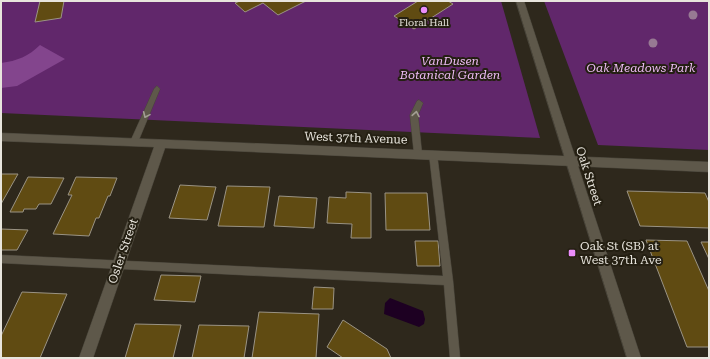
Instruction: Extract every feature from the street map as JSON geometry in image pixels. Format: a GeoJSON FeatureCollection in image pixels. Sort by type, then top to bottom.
{"type":"FeatureCollection","features":[{"type":"Feature","properties":{"kind":"street","name":"Oak Street"},"geometry":{"type":"LineString","coordinates":[[520,1],[634,358]]}},
{"type":"Feature","properties":{"kind":"street","name":"West 37th Avenue"},"geometry":{"type":"LineString","coordinates":[[1,137],[571,160],[708,169]]}},
{"type":"Feature","properties":{"kind":"street","name":"Osler Street"},"geometry":{"type":"LineString","coordinates":[[86,358],[161,143]]}},
{"type":"Feature","properties":{"kind":"lane"},"geometry":{"type":"LineString","coordinates":[[134,142],[158,89]]}},
{"type":"Feature","properties":{"kind":"lane"},"geometry":{"type":"LineString","coordinates":[[418,154],[414,115],[419,103]]}},
{"type":"Feature","properties":{"kind":"lane"},"geometry":{"type":"LineString","coordinates":[[433,154],[448,281],[455,358]]}},
{"type":"Feature","properties":{"kind":"lane"},"geometry":{"type":"LineString","coordinates":[[1,259],[448,281]]}},
{"type":"Feature","properties":{"kind":"green space","name":"VanDusen Botanical Garden"},"geometry":{"type":"Polygon","coordinates":[[[1,1],[501,1],[540,138],[1,113],[1,1]]]}},
{"type":"Feature","properties":{"kind":"green space","name":"Oak Meadows Park"},"geometry":{"type":"Polygon","coordinates":[[[544,1],[709,1],[709,150],[598,145],[544,1]]]}},
{"type":"Feature","properties":{"kind":"shaded area"},"geometry":{"type":"Polygon","coordinates":[[[40,45],[65,59],[17,86],[1,88],[1,63],[22,57],[32,52],[40,45]]]}},
{"type":"Feature","properties":{"kind":"shaded area"},"geometry":{"type":"Polygon","coordinates":[[[390,298],[423,311],[425,319],[424,324],[419,327],[384,314],[385,303],[390,298]]]}},
{"type":"Feature","properties":{"kind":"building"},"geometry":{"type":"Polygon","coordinates":[[[40,1],[64,1],[61,18],[35,22],[40,1]]]}},
{"type":"Feature","properties":{"kind":"building"},"geometry":{"type":"Polygon","coordinates":[[[240,1],[306,1],[278,15],[263,3],[245,12],[235,3],[240,1]]]}},
{"type":"Feature","properties":{"kind":"building","name":"Floral Hall"},"geometry":{"type":"Polygon","coordinates":[[[418,1],[448,1],[453,4],[414,29],[394,16],[418,1]]]}},
{"type":"Feature","properties":{"kind":"building"},"geometry":{"type":"Polygon","coordinates":[[[1,174],[18,174],[1,204],[1,174]]]}},
{"type":"Feature","properties":{"kind":"building"},"geometry":{"type":"Polygon","coordinates":[[[28,177],[64,178],[51,204],[39,204],[36,209],[24,209],[23,212],[10,212],[28,177]]]}},
{"type":"Feature","properties":{"kind":"building"},"geometry":{"type":"Polygon","coordinates":[[[76,177],[117,178],[99,218],[96,218],[89,236],[53,234],[72,195],[68,195],[76,177]]]}},
{"type":"Feature","properties":{"kind":"building"},"geometry":{"type":"Polygon","coordinates":[[[180,185],[216,187],[207,220],[169,218],[180,185]]]}},
{"type":"Feature","properties":{"kind":"building"},"geometry":{"type":"Polygon","coordinates":[[[227,186],[270,187],[264,227],[218,226],[227,186]]]}},
{"type":"Feature","properties":{"kind":"building"},"geometry":{"type":"Polygon","coordinates":[[[627,191],[705,193],[709,202],[709,228],[640,226],[627,191]]]}},
{"type":"Feature","properties":{"kind":"building"},"geometry":{"type":"Polygon","coordinates":[[[346,192],[371,193],[371,238],[351,238],[352,224],[327,223],[329,197],[346,198],[346,192]]]}},
{"type":"Feature","properties":{"kind":"building"},"geometry":{"type":"Polygon","coordinates":[[[385,193],[427,193],[430,230],[386,230],[385,193]]]}},
{"type":"Feature","properties":{"kind":"building"},"geometry":{"type":"Polygon","coordinates":[[[279,196],[317,198],[314,228],[274,226],[279,196]]]}},
{"type":"Feature","properties":{"kind":"building"},"geometry":{"type":"Polygon","coordinates":[[[1,229],[28,230],[17,250],[1,250],[1,229]]]}},
{"type":"Feature","properties":{"kind":"building"},"geometry":{"type":"Polygon","coordinates":[[[646,240],[687,241],[709,291],[709,347],[687,347],[646,240]]]}},
{"type":"Feature","properties":{"kind":"building"},"geometry":{"type":"Polygon","coordinates":[[[415,241],[438,241],[440,266],[417,266],[415,241]]]}},
{"type":"Feature","properties":{"kind":"building"},"geometry":{"type":"Polygon","coordinates":[[[701,242],[709,242],[709,259],[701,242]]]}},
{"type":"Feature","properties":{"kind":"building"},"geometry":{"type":"Polygon","coordinates":[[[161,275],[201,276],[195,302],[154,300],[161,275]]]}},
{"type":"Feature","properties":{"kind":"building"},"geometry":{"type":"Polygon","coordinates":[[[314,287],[334,288],[333,309],[312,309],[314,287]]]}},
{"type":"Feature","properties":{"kind":"building"},"geometry":{"type":"Polygon","coordinates":[[[22,292],[67,294],[40,358],[1,358],[1,336],[22,292]]]}},
{"type":"Feature","properties":{"kind":"building"},"geometry":{"type":"Polygon","coordinates":[[[259,312],[319,314],[316,358],[252,358],[259,312]]]}},
{"type":"Feature","properties":{"kind":"building"},"geometry":{"type":"Polygon","coordinates":[[[343,320],[387,349],[391,358],[343,358],[327,347],[343,320]]]}},
{"type":"Feature","properties":{"kind":"building"},"geometry":{"type":"Polygon","coordinates":[[[135,324],[181,325],[173,358],[125,358],[135,324]]]}},
{"type":"Feature","properties":{"kind":"building"},"geometry":{"type":"Polygon","coordinates":[[[199,325],[249,326],[244,358],[192,358],[199,325]]]}},
{"type":"Feature","properties":{"kind":"place","name":"Floral Hall"},"geometry":{"type":"Point","coordinates":[424,10]}},
{"type":"Feature","properties":{"kind":"place","name":"Oak St (SB) at West 37th Ave"},"geometry":{"type":"Point","coordinates":[572,253]}}]}
